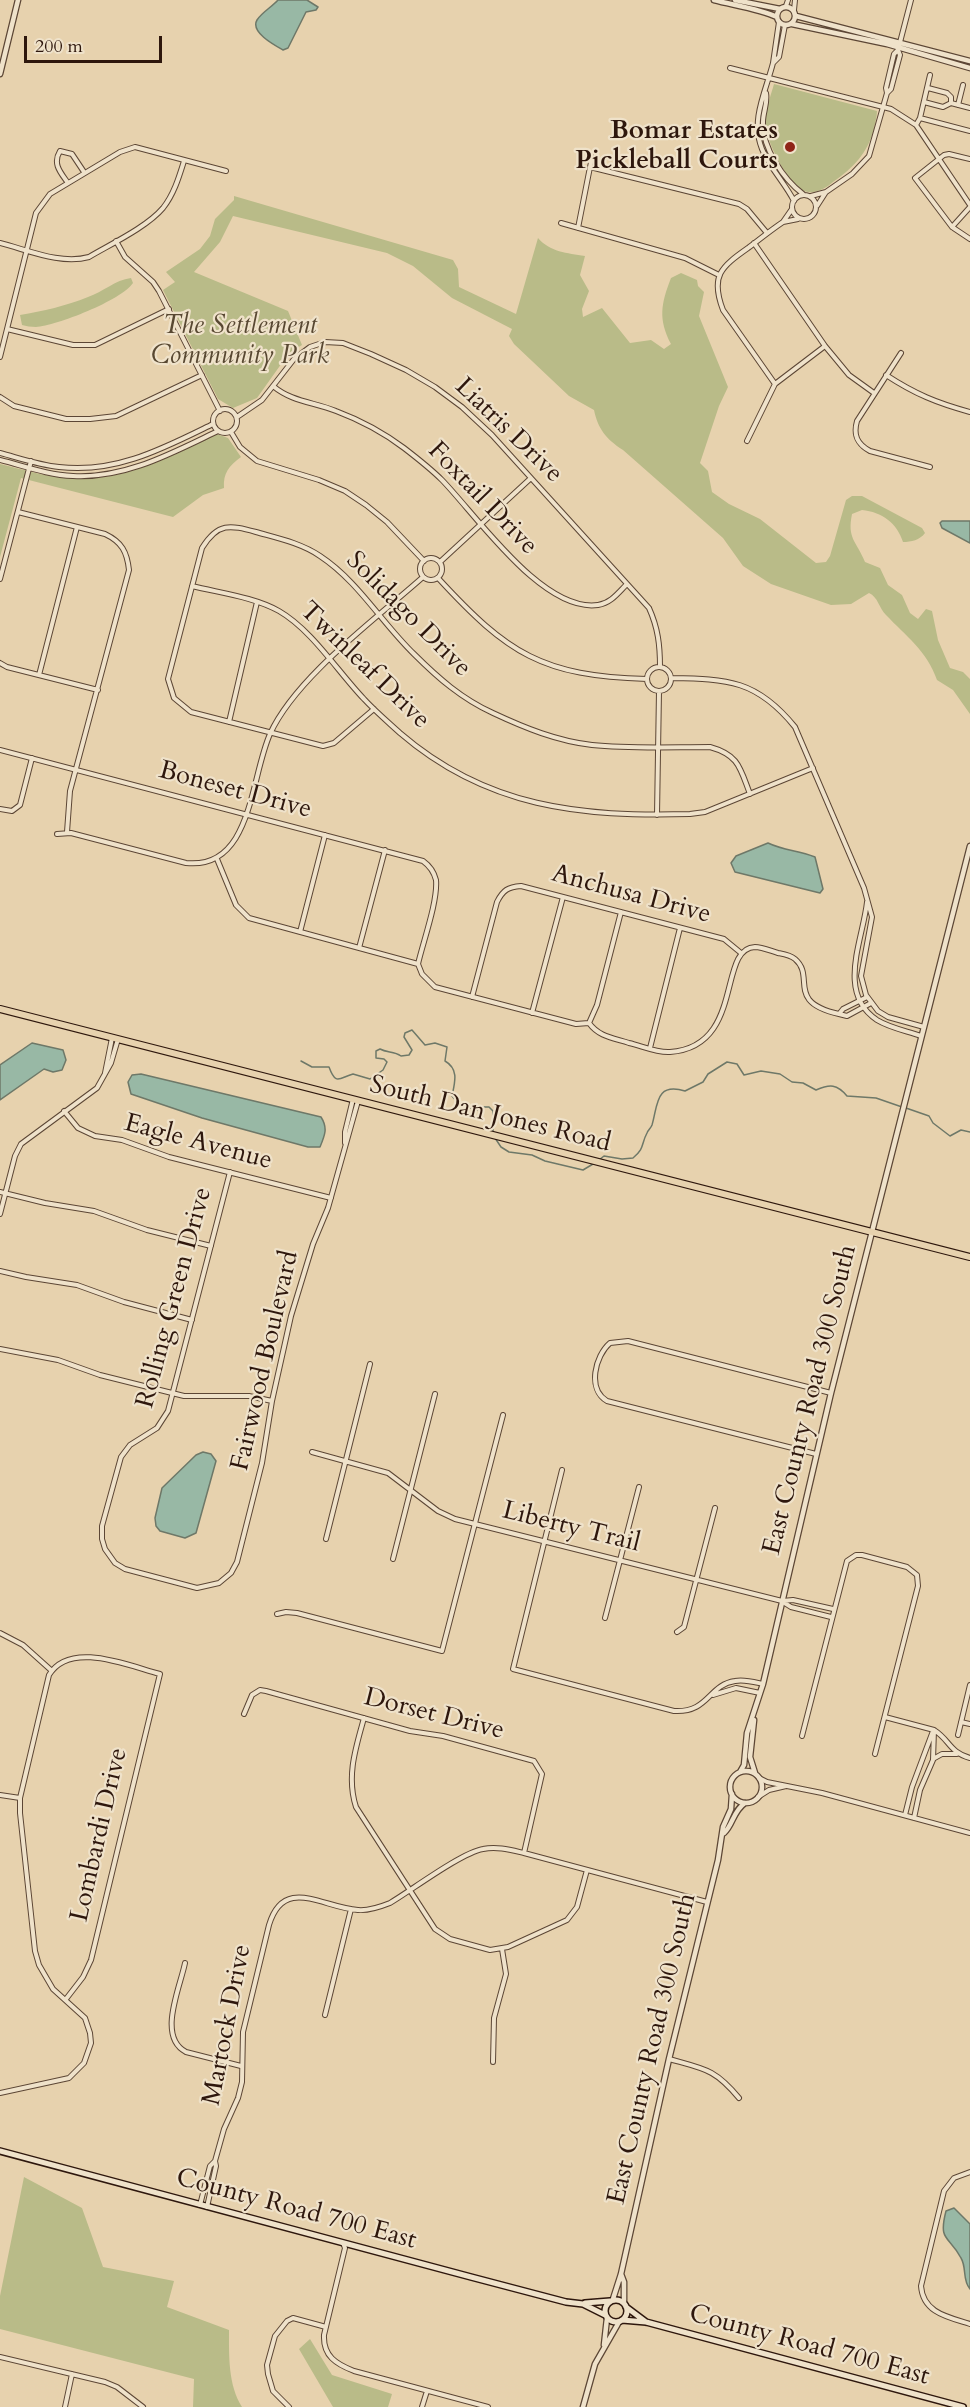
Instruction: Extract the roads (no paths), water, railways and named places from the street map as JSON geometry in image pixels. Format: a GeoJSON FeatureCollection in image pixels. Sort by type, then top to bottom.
{"type":"FeatureCollection","features":[{"type":"Feature","properties":{"kind":"main road","name":"South Dan Jones Road"},"geometry":{"type":"LineString","coordinates":[[0,1009],[970,1257]]}},
{"type":"Feature","properties":{"kind":"main road","name":"County Road 700 East"},"geometry":{"type":"LineString","coordinates":[[0,2151],[566,2302],[583,2304],[612,2300]]}},
{"type":"Feature","properties":{"kind":"main road"},"geometry":{"type":"LineString","coordinates":[[612,2300],[625,2305],[626,2314],[621,2321],[612,2322],[606,2316],[605,2307],[612,2300]]}},
{"type":"Feature","properties":{"kind":"main road","name":"County Road 700 East"},"geometry":{"type":"LineString","coordinates":[[583,2304],[606,2316]]}},
{"type":"Feature","properties":{"kind":"main road","name":"County Road 700 East"},"geometry":{"type":"LineString","coordinates":[[625,2305],[646,2322]]}},
{"type":"Feature","properties":{"kind":"main road","name":"County Road 700 East"},"geometry":{"type":"LineString","coordinates":[[621,2321],[646,2322],[963,2407]]}},
{"type":"Feature","properties":{"kind":"street"},"geometry":{"type":"LineString","coordinates":[[0,74],[18,0]]}},
{"type":"Feature","properties":{"kind":"street"},"geometry":{"type":"LineString","coordinates":[[714,0],[766,12],[785,25],[823,29],[970,68]]}},
{"type":"Feature","properties":{"kind":"street"},"geometry":{"type":"LineString","coordinates":[[735,0],[783,8],[795,14],[970,61]]}},
{"type":"Feature","properties":{"kind":"street"},"geometry":{"type":"LineString","coordinates":[[788,0],[778,19],[770,78],[762,98],[758,118],[762,149],[794,201]]}},
{"type":"Feature","properties":{"kind":"street"},"geometry":{"type":"LineString","coordinates":[[792,24],[795,0]]}},
{"type":"Feature","properties":{"kind":"street"},"geometry":{"type":"LineString","coordinates":[[899,49],[911,0]]}},
{"type":"Feature","properties":{"kind":"street"},"geometry":{"type":"LineString","coordinates":[[773,63],[779,57],[785,25]]}},
{"type":"Feature","properties":{"kind":"street"},"geometry":{"type":"LineString","coordinates":[[765,93],[767,99],[763,122],[768,148],[790,182],[803,195],[811,196],[826,192],[852,174],[869,156],[887,93],[886,88],[894,54],[905,47],[927,53],[934,51]]}},
{"type":"Feature","properties":{"kind":"street"},"geometry":{"type":"LineString","coordinates":[[730,68],[891,109],[916,125],[970,206],[952,227]]}},
{"type":"Feature","properties":{"kind":"street"},"geometry":{"type":"LineString","coordinates":[[916,125],[920,118],[930,75]]}},
{"type":"Feature","properties":{"kind":"street"},"geometry":{"type":"LineString","coordinates":[[958,105],[963,85]]}},
{"type":"Feature","properties":{"kind":"street"},"geometry":{"type":"LineString","coordinates":[[928,88],[947,93],[951,97],[951,103]]}},
{"type":"Feature","properties":{"kind":"street"},"geometry":{"type":"LineString","coordinates":[[924,102],[943,107],[951,103],[970,108]]}},
{"type":"Feature","properties":{"kind":"street"},"geometry":{"type":"LineString","coordinates":[[920,118],[970,131]]}},
{"type":"Feature","properties":{"kind":"street"},"geometry":{"type":"LineString","coordinates":[[0,357],[36,213],[40,204],[50,194],[120,152],[135,147],[226,171]]}},
{"type":"Feature","properties":{"kind":"street"},"geometry":{"type":"LineString","coordinates":[[68,183],[57,165],[56,158],[60,151],[72,154],[84,172]]}},
{"type":"Feature","properties":{"kind":"street"},"geometry":{"type":"LineString","coordinates":[[970,159],[949,154],[915,178],[952,227],[970,239]]}},
{"type":"Feature","properties":{"kind":"street"},"geometry":{"type":"LineString","coordinates":[[578,228],[592,157]]}},
{"type":"Feature","properties":{"kind":"street"},"geometry":{"type":"LineString","coordinates":[[0,243],[65,259],[78,260],[89,256],[151,219],[163,208],[176,185],[184,161]]}},
{"type":"Feature","properties":{"kind":"street"},"geometry":{"type":"LineString","coordinates":[[590,167],[739,204],[747,209],[767,233]]}},
{"type":"Feature","properties":{"kind":"street"},"geometry":{"type":"LineString","coordinates":[[775,384],[723,310],[717,296],[718,278],[729,261],[783,222],[811,218],[826,192]]}},
{"type":"Feature","properties":{"kind":"street"},"geometry":{"type":"LineString","coordinates":[[783,222],[792,209],[794,201],[803,195]]}},
{"type":"Feature","properties":{"kind":"street"},"geometry":{"type":"LineString","coordinates":[[811,196],[817,207]]}},
{"type":"Feature","properties":{"kind":"street"},"geometry":{"type":"LineString","coordinates":[[792,209],[799,218]]}},
{"type":"Feature","properties":{"kind":"street"},"geometry":{"type":"LineString","coordinates":[[561,223],[685,258],[718,278]]}},
{"type":"Feature","properties":{"kind":"street"},"geometry":{"type":"LineString","coordinates":[[116,241],[125,258],[153,282],[220,411]]}},
{"type":"Feature","properties":{"kind":"street"},"geometry":{"type":"LineString","coordinates":[[754,243],[825,346],[849,375],[874,393]]}},
{"type":"Feature","properties":{"kind":"street"},"geometry":{"type":"LineString","coordinates":[[7,329],[73,345],[95,345],[169,309]]}},
{"type":"Feature","properties":{"kind":"street","name":"Liatris Drive"},"geometry":{"type":"LineString","coordinates":[[237,417],[262,400],[294,359],[310,347],[325,342],[343,343],[406,370],[435,387],[462,407],[492,435],[649,608],[660,643],[660,667]]}},
{"type":"Feature","properties":{"kind":"street"},"geometry":{"type":"LineString","coordinates":[[747,441],[775,384],[825,346]]}},
{"type":"Feature","properties":{"kind":"street"},"geometry":{"type":"LineString","coordinates":[[901,353],[857,421],[855,430],[857,439],[870,452],[930,467]]}},
{"type":"Feature","properties":{"kind":"street"},"geometry":{"type":"LineString","coordinates":[[0,397],[14,406],[66,419],[90,420],[116,416],[202,375]]}},
{"type":"Feature","properties":{"kind":"street"},"geometry":{"type":"LineString","coordinates":[[886,375],[911,392],[933,402],[970,412]]}},
{"type":"Feature","properties":{"kind":"street","name":"Foxtail Drive"},"geometry":{"type":"LineString","coordinates":[[273,386],[295,400],[335,410],[369,425],[404,448],[441,479],[522,570],[551,591],[581,603],[598,604],[610,601],[627,584]]}},
{"type":"Feature","properties":{"kind":"street"},"geometry":{"type":"LineString","coordinates":[[220,411],[232,411],[237,417],[237,426],[226,434],[218,431],[213,424],[214,417],[220,411]]}},
{"type":"Feature","properties":{"kind":"street"},"geometry":{"type":"LineString","coordinates":[[0,453],[57,467],[75,468],[117,464],[159,451],[213,424]]}},
{"type":"Feature","properties":{"kind":"street"},"geometry":{"type":"LineString","coordinates":[[0,460],[74,476],[118,472],[162,458],[218,431]]}},
{"type":"Feature","properties":{"kind":"street"},"geometry":{"type":"LineString","coordinates":[[231,432],[240,447],[256,460],[319,480],[345,491],[366,505],[387,522],[423,561]]}},
{"type":"Feature","properties":{"kind":"street"},"geometry":{"type":"LineString","coordinates":[[0,579],[31,460]]}},
{"type":"Feature","properties":{"kind":"street"},"geometry":{"type":"LineString","coordinates":[[440,562],[531,478]]}},
{"type":"Feature","properties":{"kind":"street"},"geometry":{"type":"LineString","coordinates":[[18,512],[105,534],[116,539],[128,557],[129,570],[70,795],[68,832]]}},
{"type":"Feature","properties":{"kind":"street","name":"Solidago Drive"},"geometry":{"type":"LineString","coordinates":[[229,722],[191,712],[174,698],[168,679],[202,548],[215,531],[236,526],[281,539],[319,555],[344,575],[412,653],[454,691],[494,714],[530,730],[592,745],[710,747],[731,755],[738,764],[750,794]]}},
{"type":"Feature","properties":{"kind":"street"},"geometry":{"type":"LineString","coordinates":[[39,675],[76,527]]}},
{"type":"Feature","properties":{"kind":"street"},"geometry":{"type":"LineString","coordinates":[[423,561],[433,558],[440,562],[442,568],[438,578]]}},
{"type":"Feature","properties":{"kind":"street"},"geometry":{"type":"LineString","coordinates":[[423,561],[420,570],[423,577],[429,580],[438,578]]}},
{"type":"Feature","properties":{"kind":"street"},"geometry":{"type":"LineString","coordinates":[[57,834],[68,832],[186,863],[199,864],[217,859],[237,840],[262,753],[282,712],[298,692],[330,660],[423,577]]}},
{"type":"Feature","properties":{"kind":"street"},"geometry":{"type":"LineString","coordinates":[[438,578],[492,633],[532,658],[560,669],[585,675],[647,679]]}},
{"type":"Feature","properties":{"kind":"street","name":"Twinleaf Drive"},"geometry":{"type":"LineString","coordinates":[[192,586],[257,602],[282,612],[296,624],[374,709],[402,735],[442,764],[485,786],[529,801],[592,813],[657,815],[705,812],[813,768]]}},
{"type":"Feature","properties":{"kind":"street"},"geometry":{"type":"LineString","coordinates":[[257,602],[229,722],[323,746],[334,743],[374,709]]}},
{"type":"Feature","properties":{"kind":"street"},"geometry":{"type":"LineString","coordinates":[[0,663],[7,667],[98,690]]}},
{"type":"Feature","properties":{"kind":"street"},"geometry":{"type":"LineString","coordinates":[[660,667],[667,669],[671,678],[667,688],[659,691],[651,687],[647,679],[652,669],[660,667]]}},
{"type":"Feature","properties":{"kind":"street"},"geometry":{"type":"LineString","coordinates":[[671,678],[728,682],[753,689],[778,706],[795,727],[867,898],[872,917],[861,976],[867,997],[878,1011],[899,1021],[924,1027]]}},
{"type":"Feature","properties":{"kind":"street"},"geometry":{"type":"LineString","coordinates":[[657,815],[659,691]]}},
{"type":"Feature","properties":{"kind":"street","name":"Boneset Drive"},"geometry":{"type":"LineString","coordinates":[[0,750],[423,861],[434,872],[435,894],[418,964]]}},
{"type":"Feature","properties":{"kind":"street"},"geometry":{"type":"LineString","coordinates":[[0,809],[16,810],[20,806],[32,758]]}},
{"type":"Feature","properties":{"kind":"street"},"geometry":{"type":"LineString","coordinates":[[300,932],[325,835]]}},
{"type":"Feature","properties":{"kind":"street","name":"East County Road 300 South"},"geometry":{"type":"LineString","coordinates":[[757,1777],[750,1757],[754,1717],[831,1392],[970,846]]}},
{"type":"Feature","properties":{"kind":"street"},"geometry":{"type":"LineString","coordinates":[[359,948],[385,850]]}},
{"type":"Feature","properties":{"kind":"street"},"geometry":{"type":"LineString","coordinates":[[217,859],[236,905],[244,915],[254,920],[418,964],[422,974],[435,987],[576,1024],[589,1023]]}},
{"type":"Feature","properties":{"kind":"street","name":"Anchusa Drive"},"geometry":{"type":"LineString","coordinates":[[472,997],[497,902],[502,892],[521,886],[724,939],[741,953]]}},
{"type":"Feature","properties":{"kind":"street"},"geometry":{"type":"LineString","coordinates":[[532,1013],[563,897]]}},
{"type":"Feature","properties":{"kind":"street"},"geometry":{"type":"LineString","coordinates":[[867,898],[865,919],[854,966],[854,981],[860,1000],[878,1020],[897,1029],[921,1036]]}},
{"type":"Feature","properties":{"kind":"street"},"geometry":{"type":"LineString","coordinates":[[589,1023],[597,1005],[621,912]]}},
{"type":"Feature","properties":{"kind":"street"},"geometry":{"type":"LineString","coordinates":[[650,1048],[680,928]]}},
{"type":"Feature","properties":{"kind":"street"},"geometry":{"type":"LineString","coordinates":[[589,1023],[600,1035],[662,1051],[680,1050],[692,1046],[709,1034],[722,1013],[735,963],[741,953],[755,947],[795,959],[800,966],[803,985],[815,1007],[847,1016],[871,1004]]}},
{"type":"Feature","properties":{"kind":"street"},"geometry":{"type":"LineString","coordinates":[[839,1014],[843,1009],[867,997]]}},
{"type":"Feature","properties":{"kind":"street"},"geometry":{"type":"LineString","coordinates":[[897,1029],[899,1021]]}},
{"type":"Feature","properties":{"kind":"street"},"geometry":{"type":"LineString","coordinates":[[0,1214],[3,1193],[21,1144],[93,1092],[105,1076],[115,1039]]}},
{"type":"Feature","properties":{"kind":"street","name":"Fairwood Boulevard"},"geometry":{"type":"LineString","coordinates":[[219,1583],[231,1573],[237,1562],[262,1463],[272,1401],[299,1288],[331,1198],[345,1143],[345,1132],[356,1100]]}},
{"type":"Feature","properties":{"kind":"street","name":"Eagle Avenue"},"geometry":{"type":"LineString","coordinates":[[64,1111],[78,1128],[87,1133],[122,1140],[169,1157],[331,1198]]}},
{"type":"Feature","properties":{"kind":"street","name":"Rolling Green Drive"},"geometry":{"type":"LineString","coordinates":[[219,1583],[197,1587],[125,1569],[108,1555],[102,1539],[102,1526],[122,1456],[130,1445],[162,1423],[168,1411],[230,1172]]}},
{"type":"Feature","properties":{"kind":"street"},"geometry":{"type":"LineString","coordinates":[[3,1193],[94,1211],[147,1230],[211,1246]]}},
{"type":"Feature","properties":{"kind":"street"},"geometry":{"type":"LineString","coordinates":[[0,1271],[77,1285],[124,1302],[192,1320]]}},
{"type":"Feature","properties":{"kind":"street"},"geometry":{"type":"LineString","coordinates":[[816,1454],[607,1401],[600,1396],[596,1388],[598,1365],[607,1344],[617,1340],[628,1341],[831,1392]]}},
{"type":"Feature","properties":{"kind":"street"},"geometry":{"type":"LineString","coordinates":[[0,1349],[58,1359],[100,1375],[173,1394],[197,1398],[249,1396],[272,1401]]}},
{"type":"Feature","properties":{"kind":"street"},"geometry":{"type":"LineString","coordinates":[[326,1539],[370,1364]]}},
{"type":"Feature","properties":{"kind":"street"},"geometry":{"type":"LineString","coordinates":[[393,1559],[435,1394]]}},
{"type":"Feature","properties":{"kind":"street"},"geometry":{"type":"LineString","coordinates":[[277,1614],[297,1613],[442,1651],[503,1415]]}},
{"type":"Feature","properties":{"kind":"street","name":"Liberty Trail"},"geometry":{"type":"LineString","coordinates":[[312,1452],[388,1473],[443,1514],[475,1525],[782,1601],[793,1600],[833,1609]]}},
{"type":"Feature","properties":{"kind":"street"},"geometry":{"type":"LineString","coordinates":[[562,1470],[513,1669],[674,1711],[692,1710],[720,1686],[732,1681],[763,1684]]}},
{"type":"Feature","properties":{"kind":"street"},"geometry":{"type":"LineString","coordinates":[[606,1618],[639,1487]]}},
{"type":"Feature","properties":{"kind":"street"},"geometry":{"type":"LineString","coordinates":[[677,1632],[684,1627],[715,1508]]}},
{"type":"Feature","properties":{"kind":"street"},"geometry":{"type":"LineString","coordinates":[[802,1736],[845,1566],[851,1557],[862,1556],[907,1567],[917,1575],[918,1586],[875,1754]]}},
{"type":"Feature","properties":{"kind":"street"},"geometry":{"type":"LineString","coordinates":[[782,1601],[791,1607],[831,1617]]}},
{"type":"Feature","properties":{"kind":"street"},"geometry":{"type":"LineString","coordinates":[[0,1633],[23,1646],[52,1671],[20,1798],[20,1813],[37,1958],[49,1983],[85,2018],[90,2033],[90,2049],[81,2068],[69,2078],[0,2093]]}},
{"type":"Feature","properties":{"kind":"street","name":"Lombardi Drive"},"geometry":{"type":"LineString","coordinates":[[52,1671],[58,1664],[73,1658],[87,1657],[160,1674],[91,1960],[77,1986],[66,1999]]}},
{"type":"Feature","properties":{"kind":"street"},"geometry":{"type":"LineString","coordinates":[[958,1735],[970,1685]]}},
{"type":"Feature","properties":{"kind":"street"},"geometry":{"type":"LineString","coordinates":[[712,1695],[736,1688],[760,1693]]}},
{"type":"Feature","properties":{"kind":"street","name":"Dorset Drive"},"geometry":{"type":"LineString","coordinates":[[244,1714],[252,1695],[260,1690],[410,1731],[443,1736],[534,1761],[542,1774],[524,1853]]}},
{"type":"Feature","properties":{"kind":"street","name":"East County Road 300 South"},"geometry":{"type":"LineString","coordinates":[[740,1772],[744,1765],[747,1733],[754,1717]]}},
{"type":"Feature","properties":{"kind":"street"},"geometry":{"type":"LineString","coordinates":[[885,1717],[934,1730],[957,1754]]}},
{"type":"Feature","properties":{"kind":"street"},"geometry":{"type":"LineString","coordinates":[[364,1718],[351,1770],[354,1800],[358,1810],[410,1891],[441,1935],[450,1940],[490,1950],[502,1949],[567,1920],[578,1907],[587,1870]]}},
{"type":"Feature","properties":{"kind":"street"},"geometry":{"type":"LineString","coordinates":[[961,1722],[970,1724]]}},
{"type":"Feature","properties":{"kind":"street"},"geometry":{"type":"LineString","coordinates":[[914,1818],[920,1790],[933,1760],[934,1730]]}},
{"type":"Feature","properties":{"kind":"street"},"geometry":{"type":"LineString","coordinates":[[905,1815],[912,1787],[934,1730]]}},
{"type":"Feature","properties":{"kind":"street"},"geometry":{"type":"LineString","coordinates":[[933,1760],[942,1754],[957,1754],[970,1758]]}},
{"type":"Feature","properties":{"kind":"street"},"geometry":{"type":"LineString","coordinates":[[790,1785],[775,1788],[745,1803],[732,1794],[731,1782],[740,1772],[748,1771],[767,1782],[790,1785],[970,1833]]}},
{"type":"Feature","properties":{"kind":"street"},"geometry":{"type":"LineString","coordinates":[[757,1777],[761,1788],[758,1797]]}},
{"type":"Feature","properties":{"kind":"street","name":"East County Road 300 South"},"geometry":{"type":"LineString","coordinates":[[612,2300],[621,2274],[669,2059],[724,1833],[723,1827],[731,1809],[732,1794]]}},
{"type":"Feature","properties":{"kind":"street"},"geometry":{"type":"LineString","coordinates":[[0,1795],[20,1798]]}},
{"type":"Feature","properties":{"kind":"street","name":"East County Road 300 South"},"geometry":{"type":"LineString","coordinates":[[724,1833],[728,1830],[737,1809],[745,1803]]}},
{"type":"Feature","properties":{"kind":"street"},"geometry":{"type":"LineString","coordinates":[[325,2015],[351,1909],[380,1907],[474,1851],[505,1848],[707,1902]]}},
{"type":"Feature","properties":{"kind":"street","name":"Martock Drive"},"geometry":{"type":"LineString","coordinates":[[207,2206],[216,2166],[215,2161],[224,2129],[238,2098],[242,2082],[243,2032],[268,1925],[275,1909],[285,1900],[302,1897],[351,1909]]}},
{"type":"Feature","properties":{"kind":"street"},"geometry":{"type":"LineString","coordinates":[[493,2062],[495,2018],[506,1974],[502,1949]]}},
{"type":"Feature","properties":{"kind":"street"},"geometry":{"type":"LineString","coordinates":[[185,1963],[171,2025],[173,2039],[184,2051],[242,2066]]}},
{"type":"Feature","properties":{"kind":"street"},"geometry":{"type":"LineString","coordinates":[[669,2059],[703,2068],[722,2078],[740,2098]]}},
{"type":"Feature","properties":{"kind":"street","name":"Martock Drive"},"geometry":{"type":"LineString","coordinates":[[200,2205],[210,2166],[215,2161]]}},
{"type":"Feature","properties":{"kind":"street"},"geometry":{"type":"LineString","coordinates":[[970,2172],[954,2178],[944,2191],[921,2286],[924,2298],[932,2310],[970,2324]]}},
{"type":"Feature","properties":{"kind":"street"},"geometry":{"type":"LineString","coordinates":[[342,2243],[345,2248],[326,2326],[323,2343],[325,2350],[340,2366],[362,2374],[488,2407]]}},
{"type":"Feature","properties":{"kind":"street","name":"East County Road 300 South"},"geometry":{"type":"LineString","coordinates":[[621,2274],[624,2282],[625,2305]]}},
{"type":"Feature","properties":{"kind":"street"},"geometry":{"type":"LineString","coordinates":[[604,2345],[606,2316]]}},
{"type":"Feature","properties":{"kind":"street"},"geometry":{"type":"LineString","coordinates":[[289,2407],[273,2391],[267,2370],[275,2336],[283,2325],[293,2319],[326,2326]]}},
{"type":"Feature","properties":{"kind":"street"},"geometry":{"type":"LineString","coordinates":[[583,2407],[595,2364],[604,2345],[621,2321]]}},
{"type":"Feature","properties":{"kind":"street"},"geometry":{"type":"LineString","coordinates":[[0,2358],[112,2384],[143,2407]]}},
{"type":"Feature","properties":{"kind":"street"},"geometry":{"type":"LineString","coordinates":[[65,2407],[72,2374]]}},
{"type":"Feature","properties":{"kind":"street"},"geometry":{"type":"LineString","coordinates":[[422,2407],[427,2391]]}},
{"type":"Feature","properties":{"kind":"waterway"},"geometry":{"type":"LineString","coordinates":[[301,1061],[312,1067],[329,1067],[336,1079],[353,1074],[370,1079],[383,1070],[387,1062],[376,1058],[376,1051],[380,1049],[401,1056],[409,1055],[412,1050],[404,1037],[405,1033],[412,1030],[425,1045],[435,1043],[447,1047],[445,1061],[452,1068],[455,1076],[452,1096],[466,1107],[477,1110],[489,1107],[493,1111],[493,1133]]}},
{"type":"Feature","properties":{"kind":"waterway"},"geometry":{"type":"LineString","coordinates":[[599,1160],[604,1156],[622,1159],[633,1158],[637,1155],[652,1126],[657,1103],[663,1093],[675,1089],[685,1091],[703,1082],[708,1074],[727,1062],[737,1064],[744,1075],[761,1071],[780,1074],[792,1082],[803,1083],[816,1090],[833,1086],[847,1096],[876,1098],[902,1107]]}},
{"type":"Feature","properties":{"kind":"waterway"},"geometry":{"type":"LineString","coordinates":[[906,1108],[929,1116],[933,1123],[950,1136],[961,1130],[970,1132]]}},
{"type":"Feature","properties":{"kind":"waterway"},"geometry":{"type":"LineString","coordinates":[[495,1138],[501,1147],[509,1152],[532,1155],[545,1161],[583,1170],[593,1164]]}},
{"type":"Feature","properties":{"kind":"place","name":"Bomar Estates Pickleball Courts"},"geometry":{"type":"Point","coordinates":[790,147]}},
{"type":"Feature","properties":{"kind":"park label","name":"The Settlement Community Park"},"geometry":{"type":"Point","coordinates":[240,342]}}]}
